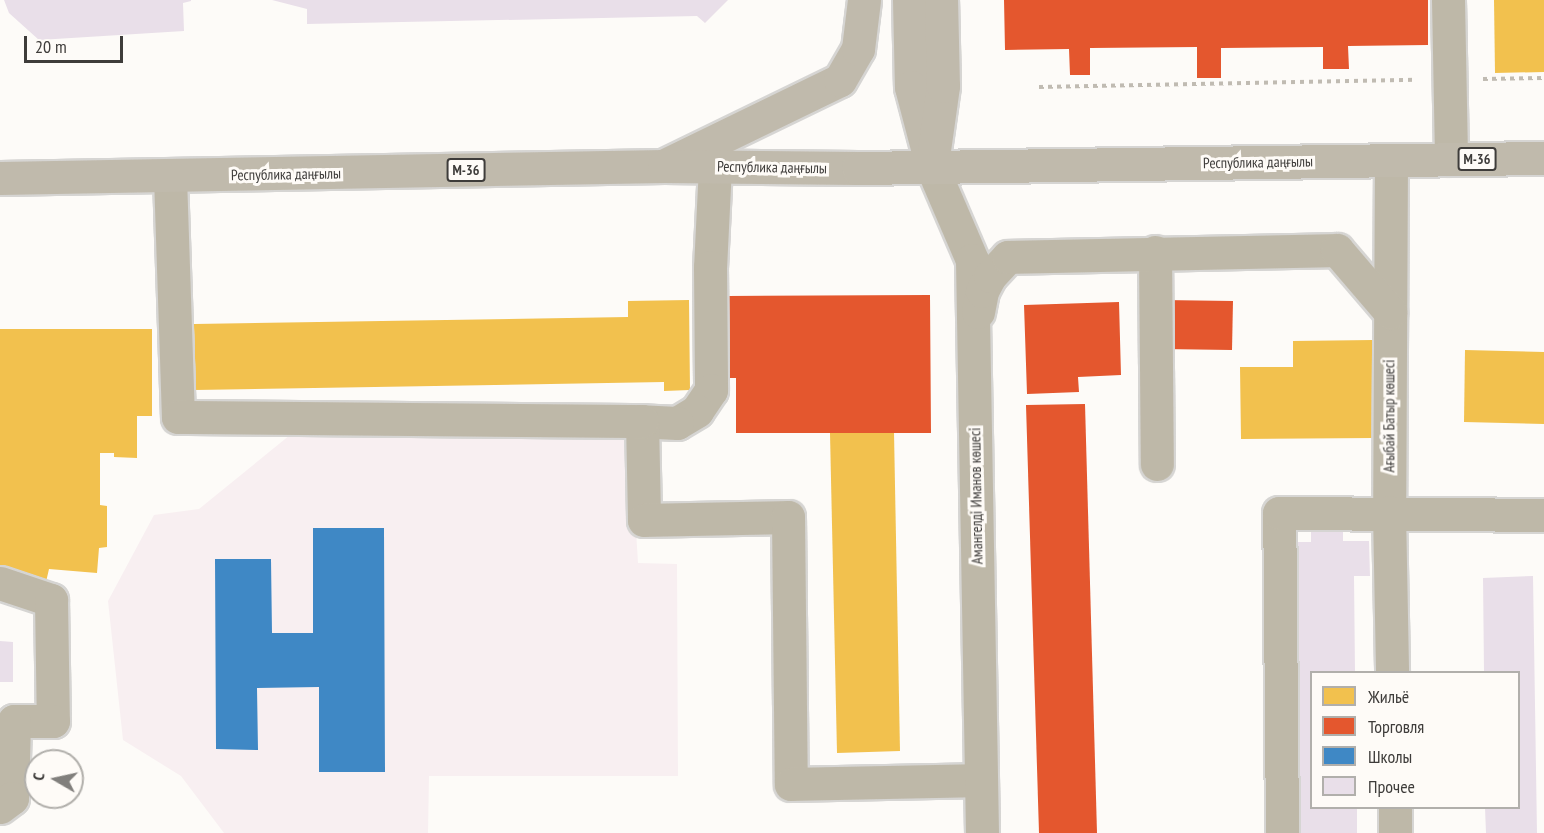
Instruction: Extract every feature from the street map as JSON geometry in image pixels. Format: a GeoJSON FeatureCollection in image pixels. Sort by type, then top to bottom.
{"type":"FeatureCollection","features":[{"type":"Feature","properties":{"kind":"main road"},"geometry":{"type":"LineString","coordinates":[[664,166],[840,80],[858,50],[864,0]]}},
{"type":"Feature","properties":{"kind":"main road","name":"Амангелді Иманов көшесі"},"geometry":{"type":"LineString","coordinates":[[909,0],[911,87],[932,166]]}},
{"type":"Feature","properties":{"kind":"main road"},"geometry":{"type":"LineString","coordinates":[[932,166],[943,86],[941,0]]}},
{"type":"Feature","properties":{"kind":"main road","name":"Республика даңғылы"},"geometry":{"type":"LineString","coordinates":[[0,178],[170,177],[664,166],[932,166],[1544,158]]}},
{"type":"Feature","properties":{"kind":"street"},"geometry":{"type":"LineString","coordinates":[[1448,0],[1451,159]]}},
{"type":"Feature","properties":{"kind":"street","name":"Ағыбай Батыр көшесі"},"geometry":{"type":"LineString","coordinates":[[1392,671],[1389,512],[1390,312],[1401,159]]}},
{"type":"Feature","properties":{"kind":"street"},"geometry":{"type":"LineString","coordinates":[[170,177],[178,417],[677,423],[697,411],[711,390],[710,267],[716,166]]}},
{"type":"Feature","properties":{"kind":"street","name":"Амангелді Иманов көшесі"},"geometry":{"type":"LineString","coordinates":[[932,166],[972,260],[982,833]]}},
{"type":"Feature","properties":{"kind":"street"},"geometry":{"type":"LineString","coordinates":[[973,341],[982,291],[990,276],[1008,257],[1155,252],[1337,250],[1390,312]]}},
{"type":"Feature","properties":{"kind":"street"},"geometry":{"type":"LineString","coordinates":[[1155,252],[1157,464]]}},
{"type":"Feature","properties":{"kind":"street"},"geometry":{"type":"LineString","coordinates":[[642,421],[644,520],[788,517],[791,784],[981,780]]}},
{"type":"Feature","properties":{"kind":"street"},"geometry":{"type":"LineString","coordinates":[[1282,833],[1279,513],[1389,512],[1544,515]]}},
{"type":"Feature","properties":{"kind":"street"},"geometry":{"type":"LineString","coordinates":[[0,583],[51,600],[53,721],[14,721],[12,798],[0,807]]}},
{"type":"Feature","properties":{"kind":"street"},"geometry":{"type":"LineString","coordinates":[[1395,809],[1395,833]]}},
{"type":"Feature","properties":{"kind":"path"},"geometry":{"type":"LineString","coordinates":[[1039,87],[1544,78]]}},
{"type":"Feature","properties":{"kind":"shaded area"},"geometry":{"type":"Polygon","coordinates":[[[306,422],[630,430],[638,563],[677,564],[678,776],[429,776],[428,833],[224,833],[181,776],[123,740],[108,601],[154,515],[199,509],[306,422]]]}},
{"type":"Feature","properties":{"kind":"building: Жильё"},"geometry":{"type":"Polygon","coordinates":[[[1494,0],[1544,0],[1544,72],[1495,73],[1494,0]]]}},
{"type":"Feature","properties":{"kind":"building: Жильё"},"geometry":{"type":"Polygon","coordinates":[[[689,300],[690,390],[664,391],[664,382],[195,390],[194,324],[628,317],[628,301],[689,300]]]}},
{"type":"Feature","properties":{"kind":"building: Жильё"},"geometry":{"type":"Polygon","coordinates":[[[0,329],[152,329],[152,416],[137,416],[137,458],[114,457],[114,453],[100,453],[100,505],[107,506],[107,547],[99,548],[97,573],[49,569],[46,582],[0,567],[0,329]]]}},
{"type":"Feature","properties":{"kind":"building: Жильё"},"geometry":{"type":"Polygon","coordinates":[[[1373,340],[1373,438],[1241,439],[1240,367],[1293,367],[1293,341],[1373,340]]]}},
{"type":"Feature","properties":{"kind":"building: Жильё"},"geometry":{"type":"Polygon","coordinates":[[[1465,350],[1544,352],[1544,424],[1464,422],[1465,350]]]}},
{"type":"Feature","properties":{"kind":"building: Жильё"},"geometry":{"type":"Polygon","coordinates":[[[894,432],[900,751],[837,753],[830,433],[894,432]]]}},
{"type":"Feature","properties":{"kind":"building: Торговля"},"geometry":{"type":"Polygon","coordinates":[[[1004,0],[1428,0],[1428,45],[1348,46],[1349,69],[1323,69],[1323,47],[1221,48],[1221,78],[1197,78],[1197,47],[1090,48],[1090,75],[1070,75],[1069,49],[1005,50],[1004,0]]]}},
{"type":"Feature","properties":{"kind":"building: Торговля"},"geometry":{"type":"Polygon","coordinates":[[[930,295],[931,433],[736,433],[736,378],[728,378],[728,296],[930,295]]]}},
{"type":"Feature","properties":{"kind":"building: Торговля"},"geometry":{"type":"Polygon","coordinates":[[[1162,300],[1233,301],[1232,350],[1162,349],[1162,300]]]}},
{"type":"Feature","properties":{"kind":"building: Торговля"},"geometry":{"type":"Polygon","coordinates":[[[1119,302],[1121,375],[1078,377],[1079,392],[1027,394],[1024,305],[1119,302]]]}},
{"type":"Feature","properties":{"kind":"building: Торговля"},"geometry":{"type":"Polygon","coordinates":[[[1085,404],[1097,833],[1039,833],[1026,405],[1085,404]]]}},
{"type":"Feature","properties":{"kind":"building: Школы"},"geometry":{"type":"Polygon","coordinates":[[[313,528],[384,528],[385,772],[319,772],[319,687],[257,688],[258,750],[216,749],[215,559],[271,559],[272,633],[313,633],[313,528]]]}},
{"type":"Feature","properties":{"kind":"building: Прочее"},"geometry":{"type":"Polygon","coordinates":[[[4,0],[191,1],[183,3],[184,31],[39,40],[9,13],[4,0]]]}},
{"type":"Feature","properties":{"kind":"building: Прочее"},"geometry":{"type":"Polygon","coordinates":[[[272,0],[728,0],[705,23],[697,16],[307,24],[307,9],[272,0]]]}},
{"type":"Feature","properties":{"kind":"building: Прочее"},"geometry":{"type":"Polygon","coordinates":[[[1311,531],[1343,531],[1343,541],[1369,541],[1370,576],[1354,576],[1355,671],[1310,671],[1310,809],[1357,809],[1357,833],[1301,833],[1296,542],[1311,542],[1311,531]]]}},
{"type":"Feature","properties":{"kind":"building: Прочее"},"geometry":{"type":"Polygon","coordinates":[[[1533,576],[1537,833],[1486,833],[1485,809],[1520,809],[1520,671],[1484,671],[1483,578],[1533,576]]]}},
{"type":"Feature","properties":{"kind":"building: Прочее"},"geometry":{"type":"Polygon","coordinates":[[[0,641],[13,642],[13,682],[0,682],[0,641]]]}}]}
